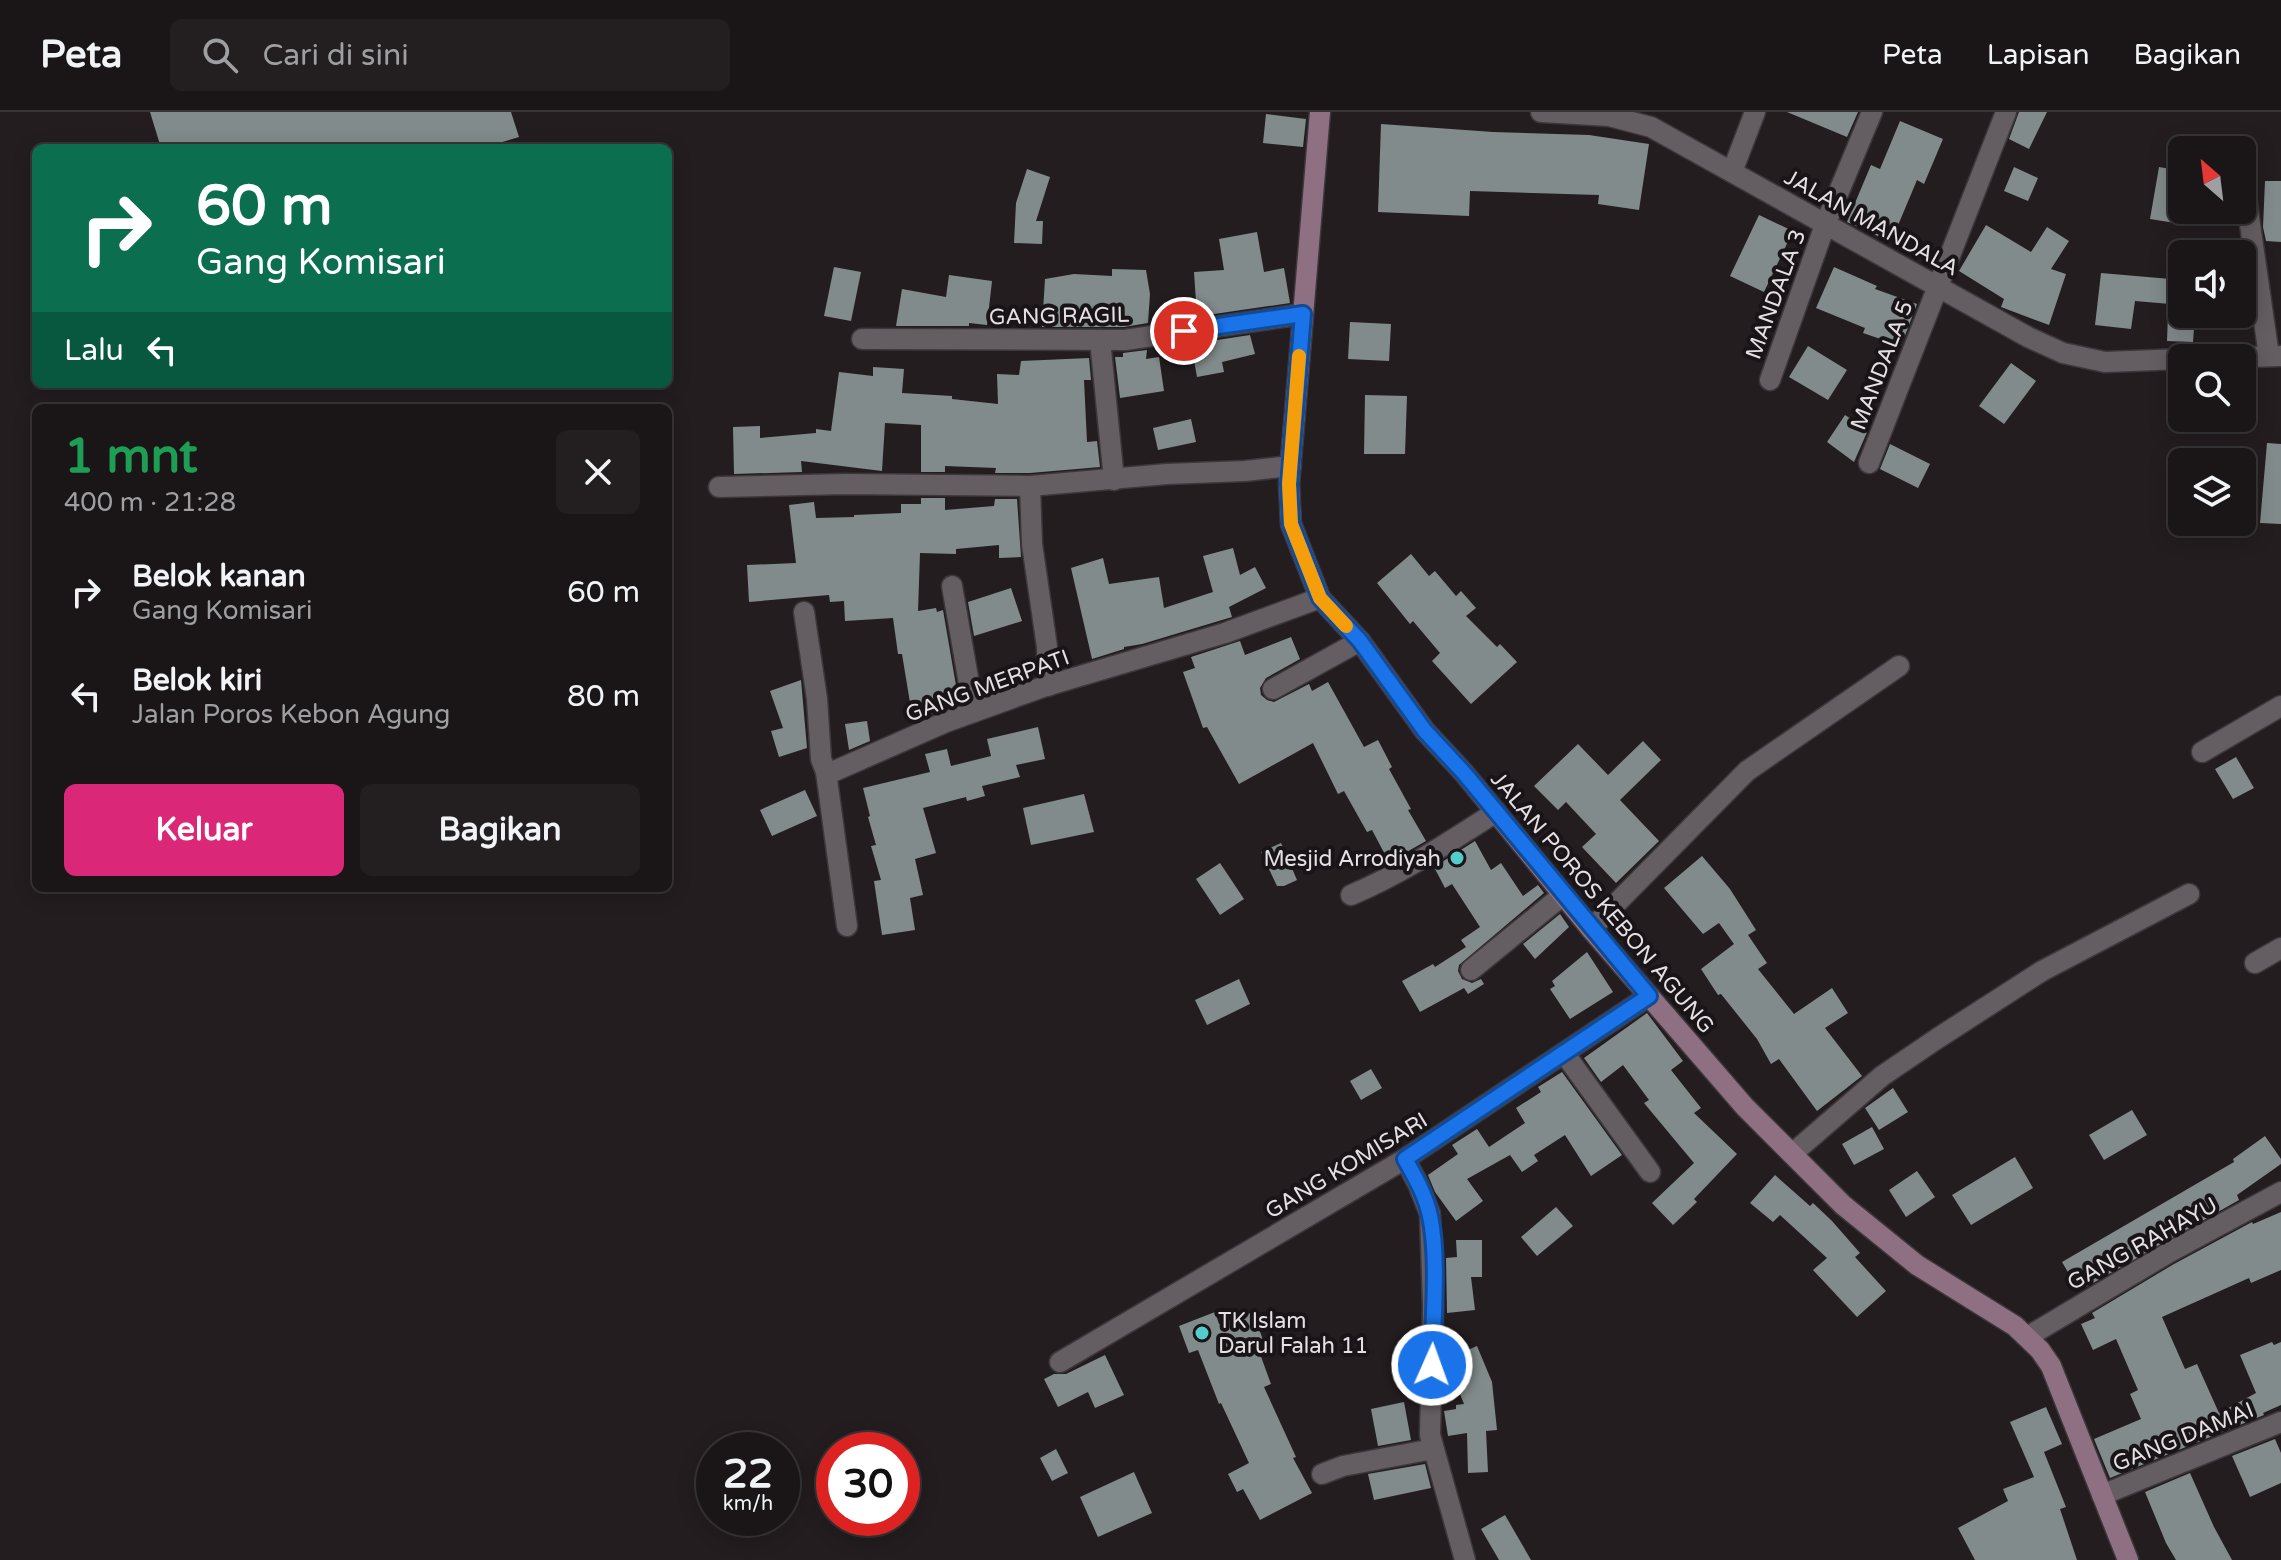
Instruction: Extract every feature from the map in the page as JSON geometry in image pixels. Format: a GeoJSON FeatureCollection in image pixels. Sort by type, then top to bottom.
{"type":"FeatureCollection","features":[{"type":"Feature","properties":{"kind":"main road","name":"JALAN POROS KEBON AGUNG"},"geometry":{"type":"LineString","coordinates":[[1320,112],[1291,466],[1291,524],[1320,598],[1360,641],[1425,731],[1745,1107],[1843,1205],[1917,1265],[2015,1326],[2027,1337],[2051,1366],[2128,1560]]}},
{"type":"Feature","properties":{"kind":"street","name":"JALAN MANDALA"},"geometry":{"type":"LineString","coordinates":[[1541,112],[1629,119],[1651,127],[2028,337],[2063,353],[2105,362],[2168,360]]}},
{"type":"Feature","properties":{"kind":"street"},"geometry":{"type":"LineString","coordinates":[[1732,172],[1755,112]]}},
{"type":"Feature","properties":{"kind":"street","name":"MANDALA 3"},"geometry":{"type":"LineString","coordinates":[[1770,380],[1825,225],[1872,112]]}},
{"type":"Feature","properties":{"kind":"street","name":"MANDALA 5"},"geometry":{"type":"LineString","coordinates":[[1869,463],[2006,112]]}},
{"type":"Feature","properties":{"kind":"street"},"geometry":{"type":"LineString","coordinates":[[2252,224],[2275,356]]}},
{"type":"Feature","properties":{"kind":"street","name":"GANG RAGIL"},"geometry":{"type":"LineString","coordinates":[[862,339],[1125,340],[1303,314]]}},
{"type":"Feature","properties":{"kind":"street"},"geometry":{"type":"LineString","coordinates":[[1100,340],[1114,480]]}},
{"type":"Feature","properties":{"kind":"street"},"geometry":{"type":"LineString","coordinates":[[719,487],[845,484],[1030,486],[1291,466]]}},
{"type":"Feature","properties":{"kind":"street"},"geometry":{"type":"LineString","coordinates":[[1030,486],[1032,544],[1047,647],[1048,686]]}},
{"type":"Feature","properties":{"kind":"street"},"geometry":{"type":"LineString","coordinates":[[952,586],[974,712]]}},
{"type":"Feature","properties":{"kind":"street","name":"GANG MERPATI"},"geometry":{"type":"LineString","coordinates":[[826,772],[835,773],[974,712],[1048,686],[1225,633],[1320,598]]}},
{"type":"Feature","properties":{"kind":"street"},"geometry":{"type":"LineString","coordinates":[[804,612],[817,699],[821,759],[826,772],[847,926]]}},
{"type":"Feature","properties":{"kind":"street"},"geometry":{"type":"LineString","coordinates":[[1273,689],[1360,641]]}},
{"type":"Feature","properties":{"kind":"street"},"geometry":{"type":"LineString","coordinates":[[1591,929],[1747,771],[1899,666]]}},
{"type":"Feature","properties":{"kind":"street"},"geometry":{"type":"LineString","coordinates":[[2202,752],[2281,706]]}},
{"type":"Feature","properties":{"kind":"street"},"geometry":{"type":"LineString","coordinates":[[1351,895],[1424,858],[1496,812]]}},
{"type":"Feature","properties":{"kind":"street"},"geometry":{"type":"LineString","coordinates":[[1792,1154],[1882,1076],[1938,1038],[2042,971],[2189,894]]}},
{"type":"Feature","properties":{"kind":"street"},"geometry":{"type":"LineString","coordinates":[[1471,970],[1563,895]]}},
{"type":"Feature","properties":{"kind":"street"},"geometry":{"type":"LineString","coordinates":[[2255,963],[2281,948]]}},
{"type":"Feature","properties":{"kind":"street","name":"GANG KOMISARI"},"geometry":{"type":"LineString","coordinates":[[1060,1362],[1405,1159],[1649,996]]}},
{"type":"Feature","properties":{"kind":"street"},"geometry":{"type":"LineString","coordinates":[[1564,1053],[1650,1172]]}},
{"type":"Feature","properties":{"kind":"street"},"geometry":{"type":"LineString","coordinates":[[1405,1159],[1430,1214],[1430,1435],[1465,1560]]}},
{"type":"Feature","properties":{"kind":"street","name":"GANG RAHAYU"},"geometry":{"type":"LineString","coordinates":[[2027,1337],[2168,1253],[2281,1192]]}},
{"type":"Feature","properties":{"kind":"street","name":"GANG DAMAI"},"geometry":{"type":"LineString","coordinates":[[2102,1495],[2281,1422]]}},
{"type":"Feature","properties":{"kind":"street"},"geometry":{"type":"LineString","coordinates":[[1322,1474],[1343,1466],[1433,1449]]}},
{"type":"Feature","properties":{"kind":"building"},"geometry":{"type":"Polygon","coordinates":[[[150,112],[511,112],[519,137],[495,144],[160,144],[150,112]]]}},
{"type":"Feature","properties":{"kind":"building"},"geometry":{"type":"Polygon","coordinates":[[[1787,112],[1858,112],[1847,137],[1787,112]]]}},
{"type":"Feature","properties":{"kind":"building"},"geometry":{"type":"Polygon","coordinates":[[[2019,112],[2047,112],[2029,149],[2009,139],[2019,112]]]}},
{"type":"Feature","properties":{"kind":"building"},"geometry":{"type":"Polygon","coordinates":[[[1266,114],[1306,119],[1303,147],[1263,143],[1266,114]]]}},
{"type":"Feature","properties":{"kind":"building"},"geometry":{"type":"Polygon","coordinates":[[[1900,121],[1943,139],[1924,184],[1917,180],[1891,242],[1847,222],[1871,165],[1880,169],[1900,121]]]}},
{"type":"Feature","properties":{"kind":"building"},"geometry":{"type":"Polygon","coordinates":[[[1381,124],[1589,135],[1649,144],[1639,210],[1598,204],[1599,195],[1470,191],[1469,216],[1378,212],[1381,124]]]}},
{"type":"Feature","properties":{"kind":"building"},"geometry":{"type":"Polygon","coordinates":[[[2014,167],[2038,178],[2028,201],[2004,191],[2014,167]]]}},
{"type":"Feature","properties":{"kind":"building"},"geometry":{"type":"Polygon","coordinates":[[[2159,167],[2168,169],[2168,222],[2150,219],[2159,167]]]}},
{"type":"Feature","properties":{"kind":"building"},"geometry":{"type":"Polygon","coordinates":[[[1027,169],[1050,177],[1036,221],[1043,221],[1042,244],[1014,243],[1016,203],[1027,169]]]}},
{"type":"Feature","properties":{"kind":"building"},"geometry":{"type":"Polygon","coordinates":[[[2265,181],[2281,181],[2281,242],[2266,241],[2263,227],[2265,181]]]}},
{"type":"Feature","properties":{"kind":"building"},"geometry":{"type":"Polygon","coordinates":[[[1759,215],[1793,231],[1764,292],[1730,276],[1759,215]]]}},
{"type":"Feature","properties":{"kind":"building"},"geometry":{"type":"Polygon","coordinates":[[[1986,225],[2031,252],[2047,227],[2069,241],[2051,269],[2066,274],[2049,325],[2001,307],[2004,299],[1959,271],[1986,225]]]}},
{"type":"Feature","properties":{"kind":"building"},"geometry":{"type":"Polygon","coordinates":[[[1257,232],[1264,272],[1284,268],[1290,303],[1187,318],[1186,302],[1196,302],[1194,272],[1224,270],[1219,239],[1257,232]]]}},
{"type":"Feature","properties":{"kind":"building"},"geometry":{"type":"Polygon","coordinates":[[[834,267],[861,272],[851,321],[824,316],[834,267]]]}},
{"type":"Feature","properties":{"kind":"building"},"geometry":{"type":"Polygon","coordinates":[[[1834,267],[1877,286],[1875,289],[1917,304],[1901,346],[1863,333],[1865,328],[1816,308],[1834,267]]]}},
{"type":"Feature","properties":{"kind":"building"},"geometry":{"type":"Polygon","coordinates":[[[1112,269],[1146,270],[1150,294],[1148,323],[1124,327],[1042,327],[1045,279],[1074,274],[1112,276],[1112,269]]]}},
{"type":"Feature","properties":{"kind":"building"},"geometry":{"type":"Polygon","coordinates":[[[2101,273],[2168,279],[2168,304],[2135,301],[2131,329],[2095,325],[2101,273]]]}},
{"type":"Feature","properties":{"kind":"building"},"geometry":{"type":"Polygon","coordinates":[[[949,275],[992,281],[987,325],[896,326],[902,289],[946,297],[949,275]]]}},
{"type":"Feature","properties":{"kind":"building"},"geometry":{"type":"Polygon","coordinates":[[[2168,314],[2168,328],[2194,328],[2193,342],[2167,341],[2168,314]]]}},
{"type":"Feature","properties":{"kind":"building"},"geometry":{"type":"Polygon","coordinates":[[[1350,322],[1391,324],[1389,361],[1348,359],[1350,322]]]}},
{"type":"Feature","properties":{"kind":"building"},"geometry":{"type":"Polygon","coordinates":[[[1250,335],[1255,354],[1222,362],[1224,372],[1197,377],[1191,344],[1250,335]]]}},
{"type":"Feature","properties":{"kind":"building"},"geometry":{"type":"Polygon","coordinates":[[[1808,346],[1847,370],[1828,400],[1789,377],[1808,346]]]}},
{"type":"Feature","properties":{"kind":"building"},"geometry":{"type":"Polygon","coordinates":[[[1147,350],[1146,359],[1159,357],[1164,391],[1120,398],[1115,357],[1147,350]]]}},
{"type":"Feature","properties":{"kind":"building"},"geometry":{"type":"Polygon","coordinates":[[[1089,358],[1091,380],[1084,380],[1087,442],[1097,441],[1100,467],[995,473],[996,468],[945,466],[945,472],[921,472],[921,425],[885,423],[882,471],[801,461],[802,472],[734,474],[733,427],[760,426],[760,438],[816,433],[816,429],[831,431],[839,372],[873,376],[873,367],[904,369],[902,393],[952,396],[952,399],[998,404],[997,374],[1019,375],[1021,361],[1089,358]]]}},
{"type":"Feature","properties":{"kind":"building"},"geometry":{"type":"Polygon","coordinates":[[[2011,363],[2036,381],[2004,424],[1979,406],[2011,363]]]}},
{"type":"Feature","properties":{"kind":"building"},"geometry":{"type":"Polygon","coordinates":[[[1365,395],[1407,396],[1405,454],[1364,454],[1365,395]]]}},
{"type":"Feature","properties":{"kind":"building"},"geometry":{"type":"Polygon","coordinates":[[[1845,415],[1868,430],[1854,462],[1827,442],[1845,415]]]}},
{"type":"Feature","properties":{"kind":"building"},"geometry":{"type":"Polygon","coordinates":[[[1191,419],[1196,442],[1158,450],[1153,428],[1191,419]]]}},
{"type":"Feature","properties":{"kind":"building"},"geometry":{"type":"Polygon","coordinates":[[[2267,443],[2281,444],[2281,524],[2260,523],[2267,443]]]}},
{"type":"Feature","properties":{"kind":"building"},"geometry":{"type":"Polygon","coordinates":[[[1890,444],[1930,464],[1918,488],[1880,469],[1890,444]]]}},
{"type":"Feature","properties":{"kind":"building"},"geometry":{"type":"Polygon","coordinates":[[[921,498],[945,498],[945,510],[994,506],[995,499],[1017,499],[1021,557],[999,558],[999,545],[956,549],[956,554],[920,553],[918,611],[943,610],[959,703],[913,721],[893,618],[845,621],[844,601],[830,602],[829,595],[749,602],[747,565],[796,563],[789,505],[814,502],[816,518],[854,517],[901,513],[901,504],[921,504],[921,498]]]}},
{"type":"Feature","properties":{"kind":"building"},"geometry":{"type":"Polygon","coordinates":[[[1233,548],[1240,575],[1255,567],[1266,588],[1229,607],[1232,617],[1092,659],[1071,568],[1103,558],[1109,584],[1159,577],[1164,608],[1213,592],[1203,556],[1233,548]]]}},
{"type":"Feature","properties":{"kind":"building"},"geometry":{"type":"Polygon","coordinates":[[[1411,554],[1429,576],[1435,571],[1456,596],[1461,591],[1476,608],[1466,616],[1517,662],[1471,704],[1432,661],[1440,653],[1413,621],[1410,624],[1377,583],[1411,554]]]}},
{"type":"Feature","properties":{"kind":"building"},"geometry":{"type":"Polygon","coordinates":[[[1011,588],[1022,621],[974,636],[968,602],[1011,588]]]}},
{"type":"Feature","properties":{"kind":"building"},"geometry":{"type":"Polygon","coordinates":[[[1291,637],[1300,659],[1266,678],[1260,688],[1261,695],[1274,702],[1309,684],[1312,691],[1328,682],[1364,747],[1378,740],[1392,767],[1389,769],[1411,809],[1408,810],[1426,841],[1389,862],[1372,830],[1367,832],[1344,791],[1338,794],[1313,743],[1239,784],[1207,727],[1203,728],[1183,672],[1195,668],[1191,657],[1240,641],[1245,655],[1291,637]]]}},
{"type":"Feature","properties":{"kind":"building"},"geometry":{"type":"Polygon","coordinates":[[[801,680],[807,748],[779,757],[771,731],[783,728],[770,691],[801,680]]]}},
{"type":"Feature","properties":{"kind":"building"},"geometry":{"type":"Polygon","coordinates":[[[867,721],[870,741],[849,750],[845,724],[867,721]]]}},
{"type":"Feature","properties":{"kind":"building"},"geometry":{"type":"Polygon","coordinates":[[[1038,727],[1045,759],[1016,765],[1020,777],[982,786],[985,796],[967,801],[966,797],[923,808],[936,853],[915,859],[923,895],[910,898],[915,930],[882,935],[874,881],[881,880],[871,846],[876,845],[863,788],[930,772],[925,754],[947,749],[951,766],[991,756],[987,739],[1038,727]]]}},
{"type":"Feature","properties":{"kind":"building"},"geometry":{"type":"Polygon","coordinates":[[[1643,741],[1661,760],[1620,800],[1659,841],[1616,883],[1582,847],[1596,834],[1566,802],[1558,810],[1534,786],[1578,744],[1608,775],[1643,741]]]}},
{"type":"Feature","properties":{"kind":"building"},"geometry":{"type":"Polygon","coordinates":[[[2236,757],[2254,788],[2233,799],[2215,769],[2236,757]]]}},
{"type":"Feature","properties":{"kind":"building"},"geometry":{"type":"Polygon","coordinates":[[[805,790],[817,816],[772,836],[760,810],[805,790]]]}},
{"type":"Feature","properties":{"kind":"building"},"geometry":{"type":"Polygon","coordinates":[[[1084,794],[1094,832],[1031,845],[1023,808],[1084,794]]]}},
{"type":"Feature","properties":{"kind":"building"},"geometry":{"type":"Polygon","coordinates":[[[1475,841],[1491,870],[1501,863],[1523,896],[1538,885],[1544,893],[1459,965],[1462,979],[1472,983],[1481,979],[1484,984],[1468,994],[1464,988],[1420,1012],[1402,981],[1433,964],[1435,967],[1466,947],[1461,940],[1480,927],[1452,884],[1445,888],[1434,867],[1475,841]]]}},
{"type":"Feature","properties":{"kind":"building"},"geometry":{"type":"Polygon","coordinates":[[[1281,843],[1297,880],[1277,886],[1261,852],[1281,843]]]}},
{"type":"Feature","properties":{"kind":"building"},"geometry":{"type":"Polygon","coordinates":[[[1702,856],[1730,889],[1756,930],[1748,935],[1767,963],[1758,969],[1794,1014],[1832,988],[1848,1013],[1825,1028],[1862,1076],[1817,1111],[1779,1059],[1771,1064],[1757,1039],[1721,994],[1718,995],[1701,969],[1734,944],[1719,923],[1703,934],[1664,888],[1702,856]]]}},
{"type":"Feature","properties":{"kind":"building"},"geometry":{"type":"Polygon","coordinates":[[[1220,863],[1244,899],[1220,915],[1196,879],[1220,863]]]}},
{"type":"Feature","properties":{"kind":"building"},"geometry":{"type":"Polygon","coordinates":[[[1560,914],[1569,927],[1535,959],[1523,944],[1560,914]]]}},
{"type":"Feature","properties":{"kind":"building"},"geometry":{"type":"Polygon","coordinates":[[[1587,952],[1613,992],[1570,1019],[1550,989],[1555,986],[1552,981],[1587,952]]]}},
{"type":"Feature","properties":{"kind":"building"},"geometry":{"type":"Polygon","coordinates":[[[1239,979],[1250,1004],[1207,1025],[1195,1000],[1239,979]]]}},
{"type":"Feature","properties":{"kind":"building"},"geometry":{"type":"Polygon","coordinates":[[[1647,1013],[1683,1061],[1671,1070],[1701,1108],[1694,1113],[1737,1154],[1694,1199],[1697,1202],[1673,1225],[1652,1203],[1694,1163],[1644,1103],[1649,1100],[1623,1065],[1601,1082],[1584,1058],[1647,1013]]]}},
{"type":"Feature","properties":{"kind":"building"},"geometry":{"type":"Polygon","coordinates":[[[1371,1069],[1382,1088],[1361,1100],[1350,1081],[1371,1069]]]}},
{"type":"Feature","properties":{"kind":"building"},"geometry":{"type":"Polygon","coordinates":[[[1562,1072],[1622,1155],[1591,1176],[1565,1135],[1534,1155],[1538,1161],[1522,1172],[1510,1155],[1467,1179],[1483,1201],[1456,1221],[1435,1192],[1428,1175],[1458,1154],[1452,1145],[1477,1129],[1489,1147],[1525,1123],[1516,1108],[1541,1092],[1538,1087],[1562,1072]]]}},
{"type":"Feature","properties":{"kind":"building"},"geometry":{"type":"Polygon","coordinates":[[[1893,1088],[1908,1112],[1879,1130],[1865,1108],[1893,1088]]]}},
{"type":"Feature","properties":{"kind":"building"},"geometry":{"type":"Polygon","coordinates":[[[2132,1110],[2147,1135],[2104,1160],[2089,1135],[2132,1110]]]}},
{"type":"Feature","properties":{"kind":"building"},"geometry":{"type":"Polygon","coordinates":[[[1872,1127],[1884,1149],[1854,1165],[1842,1144],[1872,1127]]]}},
{"type":"Feature","properties":{"kind":"building"},"geometry":{"type":"Polygon","coordinates":[[[2265,1136],[2281,1159],[2281,1164],[2237,1195],[2239,1200],[2079,1291],[2062,1262],[2234,1162],[2233,1159],[2265,1136]]]}},
{"type":"Feature","properties":{"kind":"building"},"geometry":{"type":"Polygon","coordinates":[[[2015,1157],[2033,1188],[1971,1225],[1952,1195],[2015,1157]]]}},
{"type":"Feature","properties":{"kind":"building"},"geometry":{"type":"Polygon","coordinates":[[[1917,1171],[1935,1197],[1906,1217],[1889,1190],[1917,1171]]]}},
{"type":"Feature","properties":{"kind":"building"},"geometry":{"type":"Polygon","coordinates":[[[1775,1175],[1832,1221],[1860,1253],[1855,1257],[1886,1291],[1857,1317],[1813,1270],[1827,1258],[1780,1215],[1773,1222],[1750,1203],[1775,1175]]]}},
{"type":"Feature","properties":{"kind":"building"},"geometry":{"type":"Polygon","coordinates":[[[1556,1207],[1573,1226],[1537,1256],[1521,1237],[1556,1207]]]}},
{"type":"Feature","properties":{"kind":"building"},"geometry":{"type":"Polygon","coordinates":[[[2281,1212],[2281,1270],[2251,1283],[2249,1278],[2162,1317],[2185,1369],[2197,1364],[2219,1413],[2256,1393],[2240,1355],[2272,1342],[2274,1345],[2281,1342],[2281,1405],[2264,1415],[2110,1478],[2094,1439],[2141,1419],[2130,1394],[2138,1390],[2116,1339],[2093,1350],[2081,1324],[2095,1318],[2092,1313],[2174,1264],[2252,1222],[2281,1212]]]}},
{"type":"Feature","properties":{"kind":"building"},"geometry":{"type":"Polygon","coordinates":[[[1456,1240],[1482,1240],[1482,1277],[1471,1277],[1475,1310],[1447,1313],[1446,1258],[1457,1257],[1456,1240]]]}},
{"type":"Feature","properties":{"kind":"building"},"geometry":{"type":"Polygon","coordinates":[[[1215,1312],[1219,1324],[1253,1312],[1263,1340],[1256,1343],[1271,1384],[1264,1387],[1296,1457],[1293,1458],[1312,1493],[1260,1520],[1243,1489],[1237,1492],[1228,1474],[1249,1463],[1219,1404],[1198,1350],[1189,1353],[1179,1326],[1215,1312]]]}},
{"type":"Feature","properties":{"kind":"building"},"geometry":{"type":"Polygon","coordinates":[[[1477,1346],[1492,1382],[1497,1430],[1486,1431],[1488,1472],[1468,1473],[1467,1433],[1448,1436],[1444,1411],[1464,1404],[1446,1359],[1477,1346]]]}},
{"type":"Feature","properties":{"kind":"building"},"geometry":{"type":"Polygon","coordinates":[[[1105,1355],[1124,1395],[1095,1408],[1088,1392],[1058,1407],[1044,1379],[1054,1374],[1066,1374],[1105,1355]]]}},
{"type":"Feature","properties":{"kind":"building"},"geometry":{"type":"Polygon","coordinates":[[[1404,1402],[1411,1440],[1378,1446],[1371,1409],[1404,1402]]]}},
{"type":"Feature","properties":{"kind":"building"},"geometry":{"type":"Polygon","coordinates":[[[2046,1407],[2062,1444],[2044,1452],[2066,1507],[2060,1509],[2077,1560],[1975,1560],[1958,1528],[2008,1501],[2003,1489],[2034,1477],[2010,1422],[2046,1407]]]}},
{"type":"Feature","properties":{"kind":"building"},"geometry":{"type":"Polygon","coordinates":[[[2275,1439],[2281,1453],[2281,1483],[2250,1497],[2232,1456],[2275,1439]]]}},
{"type":"Feature","properties":{"kind":"building"},"geometry":{"type":"Polygon","coordinates":[[[1056,1449],[1068,1473],[1052,1481],[1040,1458],[1056,1449]]]}},
{"type":"Feature","properties":{"kind":"building"},"geometry":{"type":"Polygon","coordinates":[[[1425,1464],[1431,1488],[1374,1500],[1368,1474],[1425,1464]]]}},
{"type":"Feature","properties":{"kind":"building"},"geometry":{"type":"Polygon","coordinates":[[[1134,1472],[1152,1513],[1098,1537],[1080,1497],[1134,1472]]]}},
{"type":"Feature","properties":{"kind":"building"},"geometry":{"type":"Polygon","coordinates":[[[2190,1473],[2232,1560],[2176,1560],[2166,1543],[2145,1492],[2190,1473]]]}},
{"type":"Feature","properties":{"kind":"building"},"geometry":{"type":"Polygon","coordinates":[[[1505,1515],[1531,1560],[1499,1560],[1481,1529],[1505,1515]]]}},
{"type":"Feature","properties":{"kind":"slow traffic"},"geometry":{"type":"LineString","coordinates":[[1299,356],[1289,484],[1291,524],[1320,598],[1346,626]]}},
{"type":"Feature","properties":{"kind":"place","name":"Mesjid Arrodiyah"},"geometry":{"type":"Point","coordinates":[1457,858]}},
{"type":"Feature","properties":{"kind":"place","name":"TK Islam Darul Falah 11"},"geometry":{"type":"Point","coordinates":[1202,1333]}},
{"type":"Feature","properties":{"kind":"route"},"geometry":{"type":"LineString","coordinates":[[1184,331],[1303,314],[1289,484],[1291,524],[1320,598],[1360,641],[1425,731],[1464,773],[1649,996],[1405,1159],[1430,1214],[1433,1258],[1432,1365]]}}]}
